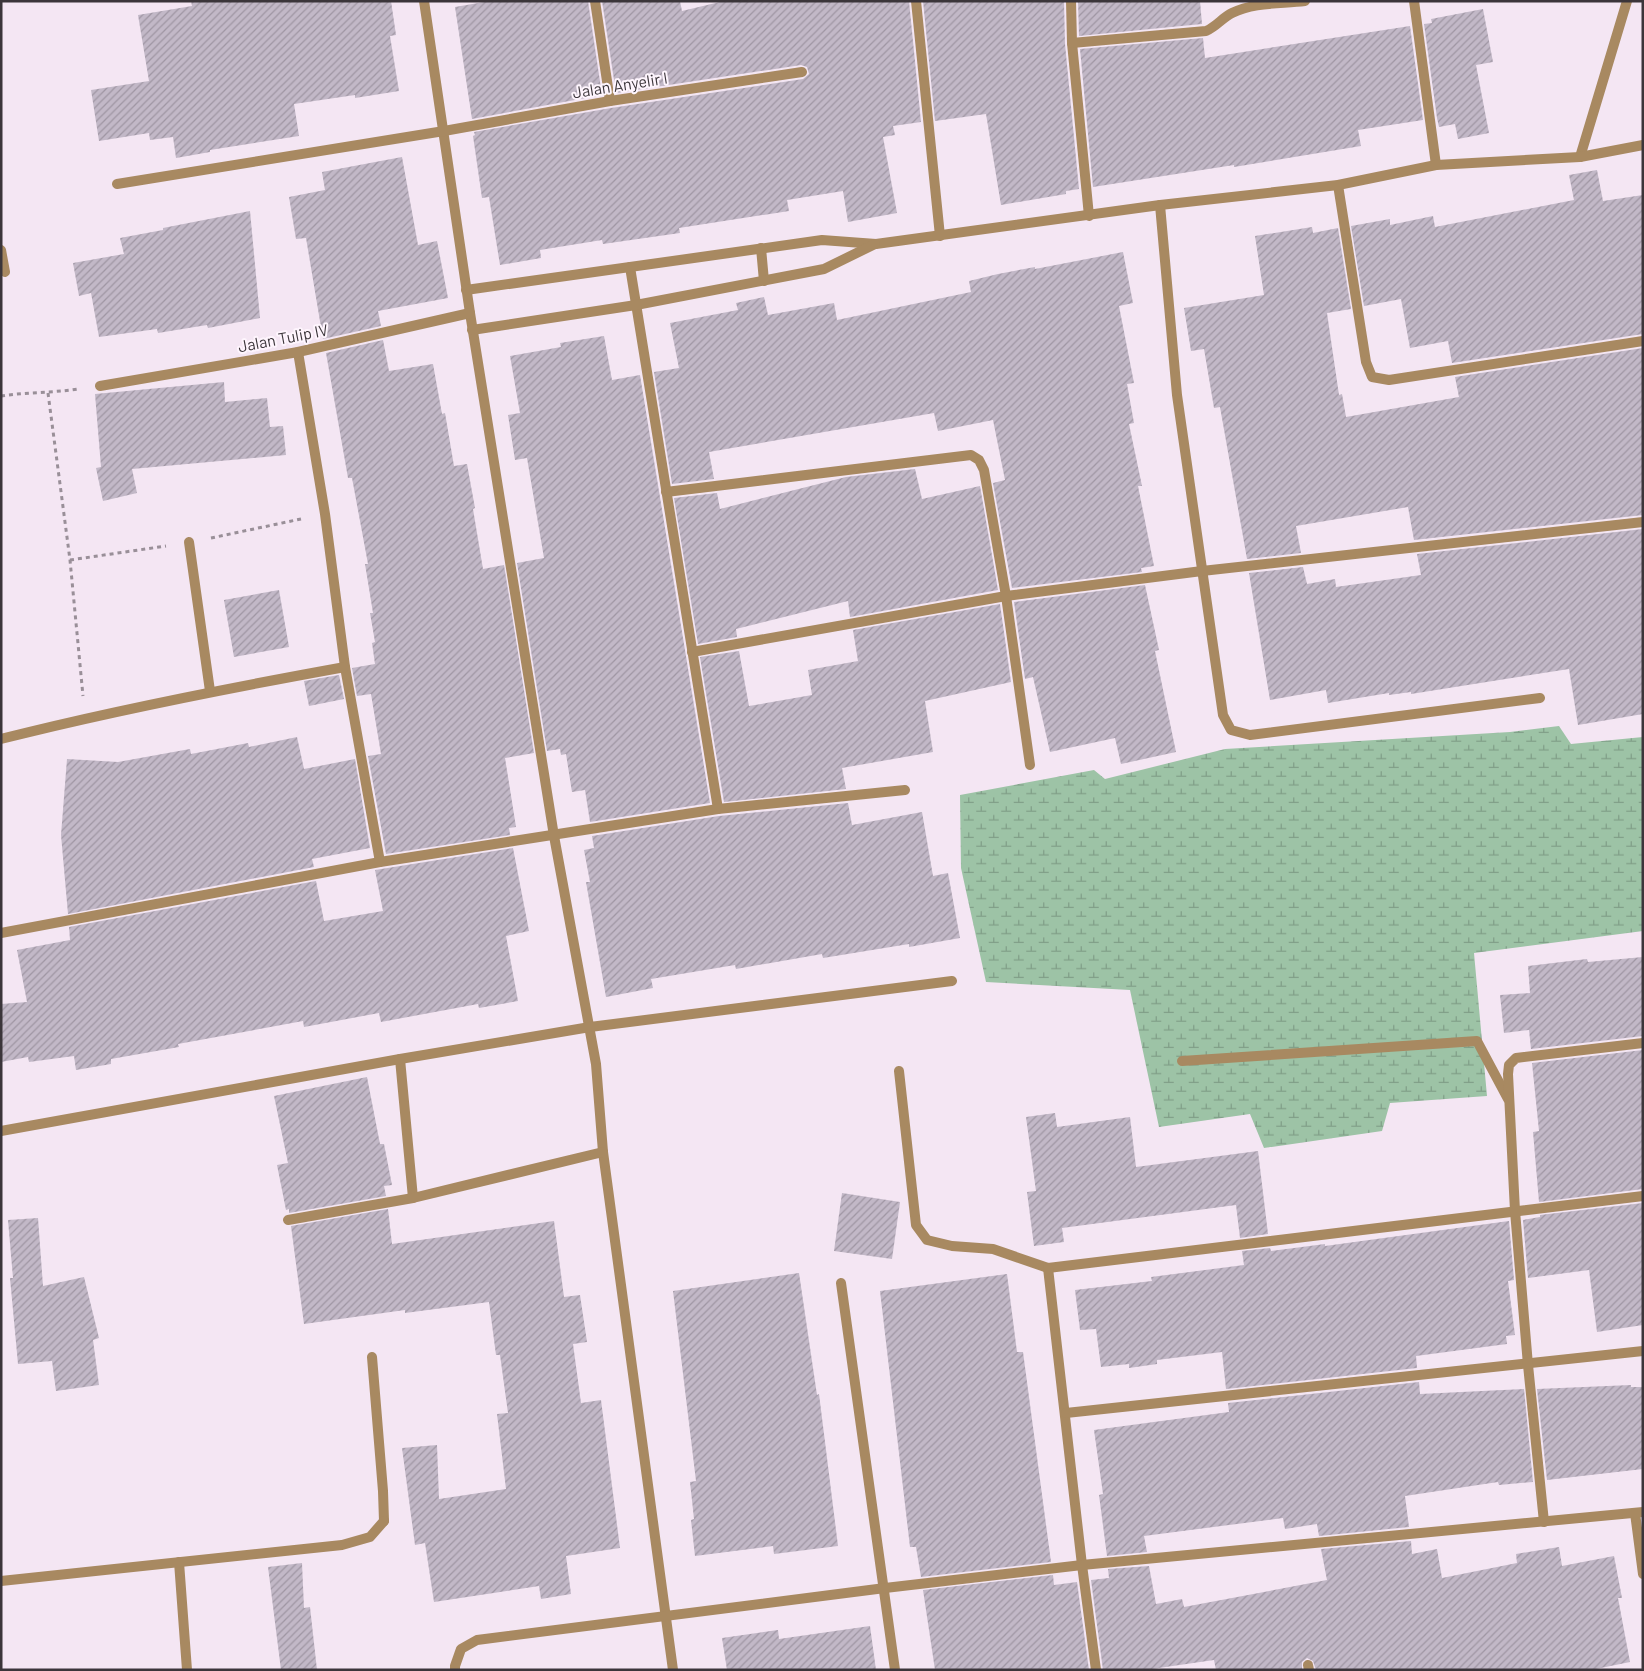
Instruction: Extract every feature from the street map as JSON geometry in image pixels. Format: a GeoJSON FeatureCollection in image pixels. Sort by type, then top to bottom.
{"type":"FeatureCollection","features":[{"type":"Feature","properties":{"kind":"street"},"geometry":{"type":"LineString","coordinates":[[424,1],[472,330],[554,836],[596,1064],[603,1152],[673,1670]]}},
{"type":"Feature","properties":{"kind":"street"},"geometry":{"type":"LineString","coordinates":[[595,1],[610,101]]}},
{"type":"Feature","properties":{"kind":"street"},"geometry":{"type":"LineString","coordinates":[[916,1],[940,236]]}},
{"type":"Feature","properties":{"kind":"street"},"geometry":{"type":"LineString","coordinates":[[1070,1],[1072,42],[1089,216]]}},
{"type":"Feature","properties":{"kind":"street"},"geometry":{"type":"LineString","coordinates":[[1072,42],[1206,31],[1216,26],[1233,6],[1305,1]]}},
{"type":"Feature","properties":{"kind":"street"},"geometry":{"type":"LineString","coordinates":[[1414,1],[1436,165]]}},
{"type":"Feature","properties":{"kind":"street"},"geometry":{"type":"LineString","coordinates":[[1580,157],[1627,1]]}},
{"type":"Feature","properties":{"kind":"street","name":"Jalan Anyelir I"},"geometry":{"type":"LineString","coordinates":[[117,184],[444,131],[610,101],[802,72]]}},
{"type":"Feature","properties":{"kind":"street"},"geometry":{"type":"LineString","coordinates":[[466,290],[822,240],[876,244],[1160,205],[1338,185],[1436,165],[1580,157],[1643,145]]}},
{"type":"Feature","properties":{"kind":"street"},"geometry":{"type":"LineString","coordinates":[[1338,185],[1366,362],[1372,377],[1389,380],[1643,341]]}},
{"type":"Feature","properties":{"kind":"street"},"geometry":{"type":"LineString","coordinates":[[1160,205],[1177,394],[1223,715],[1231,730],[1250,735],[1540,698]]}},
{"type":"Feature","properties":{"kind":"street"},"geometry":{"type":"LineString","coordinates":[[472,330],[636,305],[824,269],[876,244]]}},
{"type":"Feature","properties":{"kind":"street"},"geometry":{"type":"LineString","coordinates":[[761,248],[764,281]]}},
{"type":"Feature","properties":{"kind":"street"},"geometry":{"type":"LineString","coordinates":[[1,250],[5,272]]}},
{"type":"Feature","properties":{"kind":"street"},"geometry":{"type":"LineString","coordinates":[[630,267],[718,809]]}},
{"type":"Feature","properties":{"kind":"street","name":"Jalan Tulip IV"},"geometry":{"type":"LineString","coordinates":[[100,386],[298,352],[470,313]]}},
{"type":"Feature","properties":{"kind":"street"},"geometry":{"type":"LineString","coordinates":[[298,352],[325,514],[345,667],[380,862]]}},
{"type":"Feature","properties":{"kind":"street"},"geometry":{"type":"LineString","coordinates":[[666,492],[971,455],[979,460],[984,470],[1006,596],[1030,765]]}},
{"type":"Feature","properties":{"kind":"street"},"geometry":{"type":"LineString","coordinates":[[692,652],[1006,596],[1643,522]]}},
{"type":"Feature","properties":{"kind":"street"},"geometry":{"type":"LineString","coordinates":[[189,542],[210,691]]}},
{"type":"Feature","properties":{"kind":"street"},"geometry":{"type":"LineString","coordinates":[[1,739],[86,717],[210,691],[345,667]]}},
{"type":"Feature","properties":{"kind":"street"},"geometry":{"type":"LineString","coordinates":[[1,933],[380,862],[718,809],[905,790]]}},
{"type":"Feature","properties":{"kind":"street"},"geometry":{"type":"LineString","coordinates":[[1,1131],[400,1059],[590,1027],[952,980]]}},
{"type":"Feature","properties":{"kind":"street"},"geometry":{"type":"LineString","coordinates":[[1182,1061],[1477,1041],[1510,1102]]}},
{"type":"Feature","properties":{"kind":"street"},"geometry":{"type":"LineString","coordinates":[[1544,1522],[1515,1211],[1509,1065],[1516,1058],[1643,1043]]}},
{"type":"Feature","properties":{"kind":"street"},"geometry":{"type":"LineString","coordinates":[[400,1059],[413,1198]]}},
{"type":"Feature","properties":{"kind":"street"},"geometry":{"type":"LineString","coordinates":[[899,1071],[916,1225],[927,1240],[952,1246],[994,1249],[1048,1268],[1643,1196]]}},
{"type":"Feature","properties":{"kind":"street"},"geometry":{"type":"LineString","coordinates":[[288,1220],[413,1198],[603,1152]]}},
{"type":"Feature","properties":{"kind":"street"},"geometry":{"type":"LineString","coordinates":[[1048,1268],[1096,1670]]}},
{"type":"Feature","properties":{"kind":"street"},"geometry":{"type":"LineString","coordinates":[[842,1283],[895,1670]]}},
{"type":"Feature","properties":{"kind":"street"},"geometry":{"type":"LineString","coordinates":[[1066,1414],[1643,1351]]}},
{"type":"Feature","properties":{"kind":"street"},"geometry":{"type":"LineString","coordinates":[[1,1581],[342,1545],[370,1537],[384,1521],[372,1357]]}},
{"type":"Feature","properties":{"kind":"street"},"geometry":{"type":"LineString","coordinates":[[456,1670],[455,1666],[461,1649],[477,1640],[1082,1565],[1639,1512],[1643,1574]]}},
{"type":"Feature","properties":{"kind":"street"},"geometry":{"type":"LineString","coordinates":[[179,1562],[187,1670]]}},
{"type":"Feature","properties":{"kind":"path"},"geometry":{"type":"LineString","coordinates":[[1,396],[48,393],[100,386]]}},
{"type":"Feature","properties":{"kind":"path"},"geometry":{"type":"LineString","coordinates":[[48,393],[70,560],[86,717]]}},
{"type":"Feature","properties":{"kind":"green space"},"geometry":{"type":"Polygon","coordinates":[[[1559,726],[1571,744],[1643,737],[1643,931],[1474,953],[1487,1096],[1390,1103],[1382,1131],[1264,1148],[1250,1114],[1159,1127],[1130,990],[986,982],[961,868],[960,795],[1094,770],[1105,779],[1225,749],[1510,732],[1559,726]]]}},
{"type":"Feature","properties":{"kind":"building"},"geometry":{"type":"Polygon","coordinates":[[[191,1],[391,1],[396,35],[390,36],[399,91],[355,98],[355,95],[294,104],[299,136],[210,150],[210,152],[176,158],[173,137],[150,140],[149,133],[99,141],[91,90],[149,81],[138,15],[192,6],[191,1]]]}},
{"type":"Feature","properties":{"kind":"building"},"geometry":{"type":"Polygon","coordinates":[[[490,1],[588,1],[602,95],[472,119],[455,7],[490,1]]]}},
{"type":"Feature","properties":{"kind":"building"},"geometry":{"type":"Polygon","coordinates":[[[602,1],[680,1],[682,11],[724,1],[909,1],[921,122],[893,126],[895,135],[883,137],[897,213],[848,222],[843,191],[787,200],[789,211],[679,228],[680,233],[603,244],[602,240],[540,250],[541,258],[500,265],[489,197],[482,198],[474,132],[611,108],[803,79],[809,74],[807,67],[801,65],[616,93],[602,1]]]}},
{"type":"Feature","properties":{"kind":"building"},"geometry":{"type":"Polygon","coordinates":[[[923,1],[1064,1],[1065,44],[1079,189],[1066,191],[1066,194],[1001,205],[986,114],[935,121],[923,1]]]}},
{"type":"Feature","properties":{"kind":"building"},"geometry":{"type":"Polygon","coordinates":[[[1078,1],[1200,1],[1202,24],[1079,36],[1078,1]]]}},
{"type":"Feature","properties":{"kind":"building"},"geometry":{"type":"Polygon","coordinates":[[[1483,9],[1493,62],[1476,65],[1489,133],[1458,139],[1455,124],[1439,127],[1424,24],[1432,23],[1431,19],[1483,9]]]}},
{"type":"Feature","properties":{"kind":"building"},"geometry":{"type":"Polygon","coordinates":[[[1410,26],[1423,120],[1358,130],[1361,146],[1234,167],[1234,165],[1093,187],[1080,49],[1203,38],[1205,58],[1410,26]]]}},
{"type":"Feature","properties":{"kind":"building"},"geometry":{"type":"Polygon","coordinates":[[[402,157],[418,245],[437,241],[448,298],[378,311],[381,326],[323,339],[306,238],[296,239],[289,197],[325,190],[322,172],[402,157]]]}},
{"type":"Feature","properties":{"kind":"building"},"geometry":{"type":"Polygon","coordinates":[[[1597,170],[1603,201],[1643,195],[1643,334],[1452,363],[1448,341],[1410,348],[1401,299],[1364,306],[1351,226],[1390,219],[1390,225],[1433,216],[1435,227],[1574,200],[1569,175],[1597,170]]]}},
{"type":"Feature","properties":{"kind":"building"},"geometry":{"type":"Polygon","coordinates":[[[250,211],[260,318],[208,328],[207,325],[158,333],[157,329],[99,337],[91,293],[79,296],[73,263],[124,254],[120,238],[250,211]]]}},
{"type":"Feature","properties":{"kind":"building"},"geometry":{"type":"Polygon","coordinates":[[[1312,227],[1313,233],[1338,228],[1351,309],[1327,313],[1339,395],[1342,394],[1346,417],[1459,397],[1455,377],[1643,348],[1643,515],[1414,540],[1408,507],[1296,526],[1301,553],[1247,559],[1220,407],[1214,408],[1204,349],[1191,351],[1184,308],[1264,295],[1255,236],[1312,227]]]}},
{"type":"Feature","properties":{"kind":"building"},"geometry":{"type":"Polygon","coordinates":[[[1123,252],[1133,303],[1119,306],[1134,383],[1127,384],[1134,423],[1129,424],[1142,486],[1138,486],[1154,566],[1141,568],[1142,572],[1012,588],[993,483],[1005,480],[993,420],[938,431],[934,413],[709,452],[714,479],[672,484],[654,372],[679,368],[670,323],[738,310],[736,303],[764,297],[768,315],[834,303],[837,320],[971,292],[969,281],[998,274],[1123,252]]]}},
{"type":"Feature","properties":{"kind":"building"},"geometry":{"type":"Polygon","coordinates":[[[604,336],[612,380],[640,375],[710,803],[590,822],[585,790],[572,792],[566,754],[561,755],[560,749],[547,751],[517,563],[544,558],[527,458],[515,460],[508,415],[520,413],[510,356],[561,347],[560,343],[604,336]]]}},
{"type":"Feature","properties":{"kind":"building"},"geometry":{"type":"Polygon","coordinates":[[[383,340],[389,371],[433,364],[442,414],[445,413],[454,466],[467,464],[483,569],[504,565],[534,753],[505,758],[516,827],[509,828],[510,835],[386,854],[368,756],[381,754],[371,694],[357,696],[352,668],[375,664],[372,643],[375,642],[370,613],[373,613],[365,564],[368,564],[352,478],[348,478],[326,353],[383,340]]]}},
{"type":"Feature","properties":{"kind":"building"},"geometry":{"type":"Polygon","coordinates":[[[224,382],[225,402],[267,398],[270,427],[283,426],[286,455],[132,469],[137,493],[103,501],[96,468],[101,467],[95,394],[224,382]]]}},
{"type":"Feature","properties":{"kind":"building"},"geometry":{"type":"Polygon","coordinates":[[[915,469],[922,499],[980,486],[998,590],[850,617],[848,601],[736,629],[737,637],[698,644],[674,498],[717,493],[720,509],[846,477],[915,469]]]}},
{"type":"Feature","properties":{"kind":"building"},"geometry":{"type":"Polygon","coordinates":[[[1643,529],[1643,714],[1578,725],[1569,669],[1411,694],[1411,692],[1389,695],[1389,693],[1328,703],[1326,690],[1270,700],[1249,573],[1303,567],[1307,584],[1335,579],[1336,587],[1421,575],[1417,554],[1643,529]]]}},
{"type":"Feature","properties":{"kind":"building"},"geometry":{"type":"Polygon","coordinates":[[[1145,585],[1159,650],[1155,651],[1176,752],[1121,764],[1115,738],[1050,752],[1033,677],[1025,679],[1014,602],[1145,585]]]}},
{"type":"Feature","properties":{"kind":"building"},"geometry":{"type":"Polygon","coordinates":[[[279,590],[289,647],[234,657],[224,600],[279,590]]]}},
{"type":"Feature","properties":{"kind":"building"},"geometry":{"type":"Polygon","coordinates":[[[1000,604],[1011,682],[925,701],[933,752],[842,768],[846,789],[724,802],[700,657],[739,651],[749,706],[812,695],[808,670],[858,661],[853,630],[1000,604]]]}},
{"type":"Feature","properties":{"kind":"building"},"geometry":{"type":"Polygon","coordinates":[[[339,675],[344,699],[309,706],[304,681],[339,675]]]}},
{"type":"Feature","properties":{"kind":"building"},"geometry":{"type":"Polygon","coordinates":[[[297,737],[304,769],[355,759],[370,848],[312,859],[314,867],[68,914],[61,835],[67,759],[118,762],[190,749],[191,754],[248,743],[249,747],[297,737]]]}},
{"type":"Feature","properties":{"kind":"building"},"geometry":{"type":"Polygon","coordinates":[[[848,803],[852,825],[922,812],[933,876],[948,873],[960,938],[909,947],[909,944],[823,958],[822,954],[736,969],[735,965],[651,979],[653,988],[606,997],[586,882],[590,882],[584,850],[594,848],[592,836],[719,816],[848,803]]]}},
{"type":"Feature","properties":{"kind":"building"},"geometry":{"type":"Polygon","coordinates":[[[513,848],[529,931],[506,936],[518,1001],[479,1008],[478,1004],[381,1022],[379,1013],[304,1027],[303,1021],[178,1044],[179,1047],[111,1059],[111,1064],[76,1070],[74,1056],[29,1062],[28,1057],[1,1062],[1,1004],[27,1002],[17,950],[70,940],[69,927],[316,881],[324,921],[383,911],[375,870],[513,848]]]}},
{"type":"Feature","properties":{"kind":"building"},"geometry":{"type":"Polygon","coordinates":[[[1643,957],[1643,1036],[1531,1049],[1529,1030],[1504,1033],[1500,995],[1530,993],[1528,966],[1587,959],[1588,962],[1643,957]]]}},
{"type":"Feature","properties":{"kind":"building"},"geometry":{"type":"Polygon","coordinates":[[[1643,1050],[1643,1189],[1539,1202],[1533,1132],[1539,1131],[1532,1063],[1643,1050]]]}},
{"type":"Feature","properties":{"kind":"building"},"geometry":{"type":"Polygon","coordinates":[[[367,1077],[380,1144],[384,1144],[392,1185],[384,1186],[386,1196],[289,1213],[289,1209],[286,1210],[277,1165],[288,1163],[274,1096],[367,1077]]]}},
{"type":"Feature","properties":{"kind":"building"},"geometry":{"type":"Polygon","coordinates":[[[1055,1113],[1057,1127],[1130,1117],[1136,1167],[1258,1151],[1268,1234],[1240,1238],[1236,1205],[1062,1228],[1064,1242],[1034,1246],[1027,1192],[1036,1191],[1026,1117],[1055,1113]]]}},
{"type":"Feature","properties":{"kind":"building"},"geometry":{"type":"Polygon","coordinates":[[[842,1193],[900,1202],[892,1259],[834,1251],[842,1193]]]}},
{"type":"Feature","properties":{"kind":"building"},"geometry":{"type":"Polygon","coordinates":[[[1643,1203],[1643,1325],[1597,1332],[1589,1270],[1528,1278],[1523,1220],[1540,1217],[1540,1215],[1643,1203]]]}},
{"type":"Feature","properties":{"kind":"building"},"geometry":{"type":"Polygon","coordinates":[[[388,1209],[392,1244],[554,1221],[564,1297],[580,1295],[587,1342],[573,1344],[581,1403],[601,1400],[620,1548],[566,1556],[571,1594],[541,1599],[539,1586],[434,1602],[425,1543],[415,1545],[402,1448],[437,1445],[439,1499],[506,1489],[497,1414],[508,1413],[500,1355],[496,1355],[489,1302],[405,1313],[405,1310],[304,1324],[291,1226],[388,1209]]]}},
{"type":"Feature","properties":{"kind":"building"},"geometry":{"type":"Polygon","coordinates":[[[38,1218],[43,1286],[84,1277],[99,1338],[93,1340],[99,1385],[56,1391],[52,1361],[18,1364],[10,1278],[13,1278],[8,1220],[38,1218]]]}},
{"type":"Feature","properties":{"kind":"building"},"geometry":{"type":"Polygon","coordinates":[[[1509,1221],[1514,1280],[1508,1281],[1515,1335],[1506,1336],[1507,1344],[1416,1356],[1417,1368],[1226,1389],[1222,1352],[1157,1360],[1157,1364],[1129,1368],[1129,1364],[1101,1367],[1096,1329],[1080,1330],[1075,1290],[1152,1281],[1151,1277],[1244,1265],[1242,1251],[1270,1248],[1271,1251],[1325,1244],[1325,1246],[1509,1221]]]}},
{"type":"Feature","properties":{"kind":"building"},"geometry":{"type":"Polygon","coordinates":[[[799,1273],[817,1395],[819,1394],[838,1546],[774,1554],[773,1546],[695,1556],[691,1520],[694,1519],[690,1482],[696,1481],[673,1291],[799,1273]]]}},
{"type":"Feature","properties":{"kind":"building"},"geometry":{"type":"Polygon","coordinates":[[[1007,1274],[1017,1352],[1023,1352],[1051,1562],[921,1577],[916,1547],[910,1547],[880,1291],[1007,1274]]]}},
{"type":"Feature","properties":{"kind":"building"},"geometry":{"type":"Polygon","coordinates":[[[1419,1382],[1420,1394],[1524,1389],[1533,1482],[1499,1485],[1498,1482],[1405,1496],[1409,1527],[1319,1536],[1317,1524],[1285,1529],[1283,1518],[1144,1536],[1147,1552],[1107,1556],[1099,1495],[1103,1494],[1094,1430],[1229,1412],[1228,1403],[1419,1382]]]}},
{"type":"Feature","properties":{"kind":"building"},"geometry":{"type":"Polygon","coordinates":[[[1631,1385],[1631,1387],[1643,1387],[1643,1469],[1547,1480],[1537,1389],[1631,1385]]]}},
{"type":"Feature","properties":{"kind":"building"},"geometry":{"type":"Polygon","coordinates":[[[1411,1541],[1412,1554],[1437,1549],[1442,1578],[1517,1563],[1516,1554],[1559,1547],[1562,1566],[1614,1556],[1622,1598],[1618,1598],[1630,1662],[1591,1670],[1316,1670],[1313,1661],[1307,1658],[1302,1662],[1302,1670],[1216,1670],[1214,1660],[1145,1670],[1103,1670],[1091,1580],[1109,1578],[1108,1569],[1149,1566],[1156,1604],[1182,1599],[1184,1607],[1327,1580],[1321,1549],[1411,1541]]]}},
{"type":"Feature","properties":{"kind":"building"},"geometry":{"type":"Polygon","coordinates":[[[302,1563],[304,1608],[310,1607],[317,1670],[281,1670],[268,1567],[302,1563]]]}},
{"type":"Feature","properties":{"kind":"building"},"geometry":{"type":"Polygon","coordinates":[[[1053,1575],[1054,1585],[1077,1582],[1089,1670],[935,1670],[923,1590],[1053,1575]]]}},
{"type":"Feature","properties":{"kind":"building"},"geometry":{"type":"Polygon","coordinates":[[[870,1626],[876,1670],[727,1670],[722,1638],[778,1630],[779,1639],[870,1626]]]}}]}
